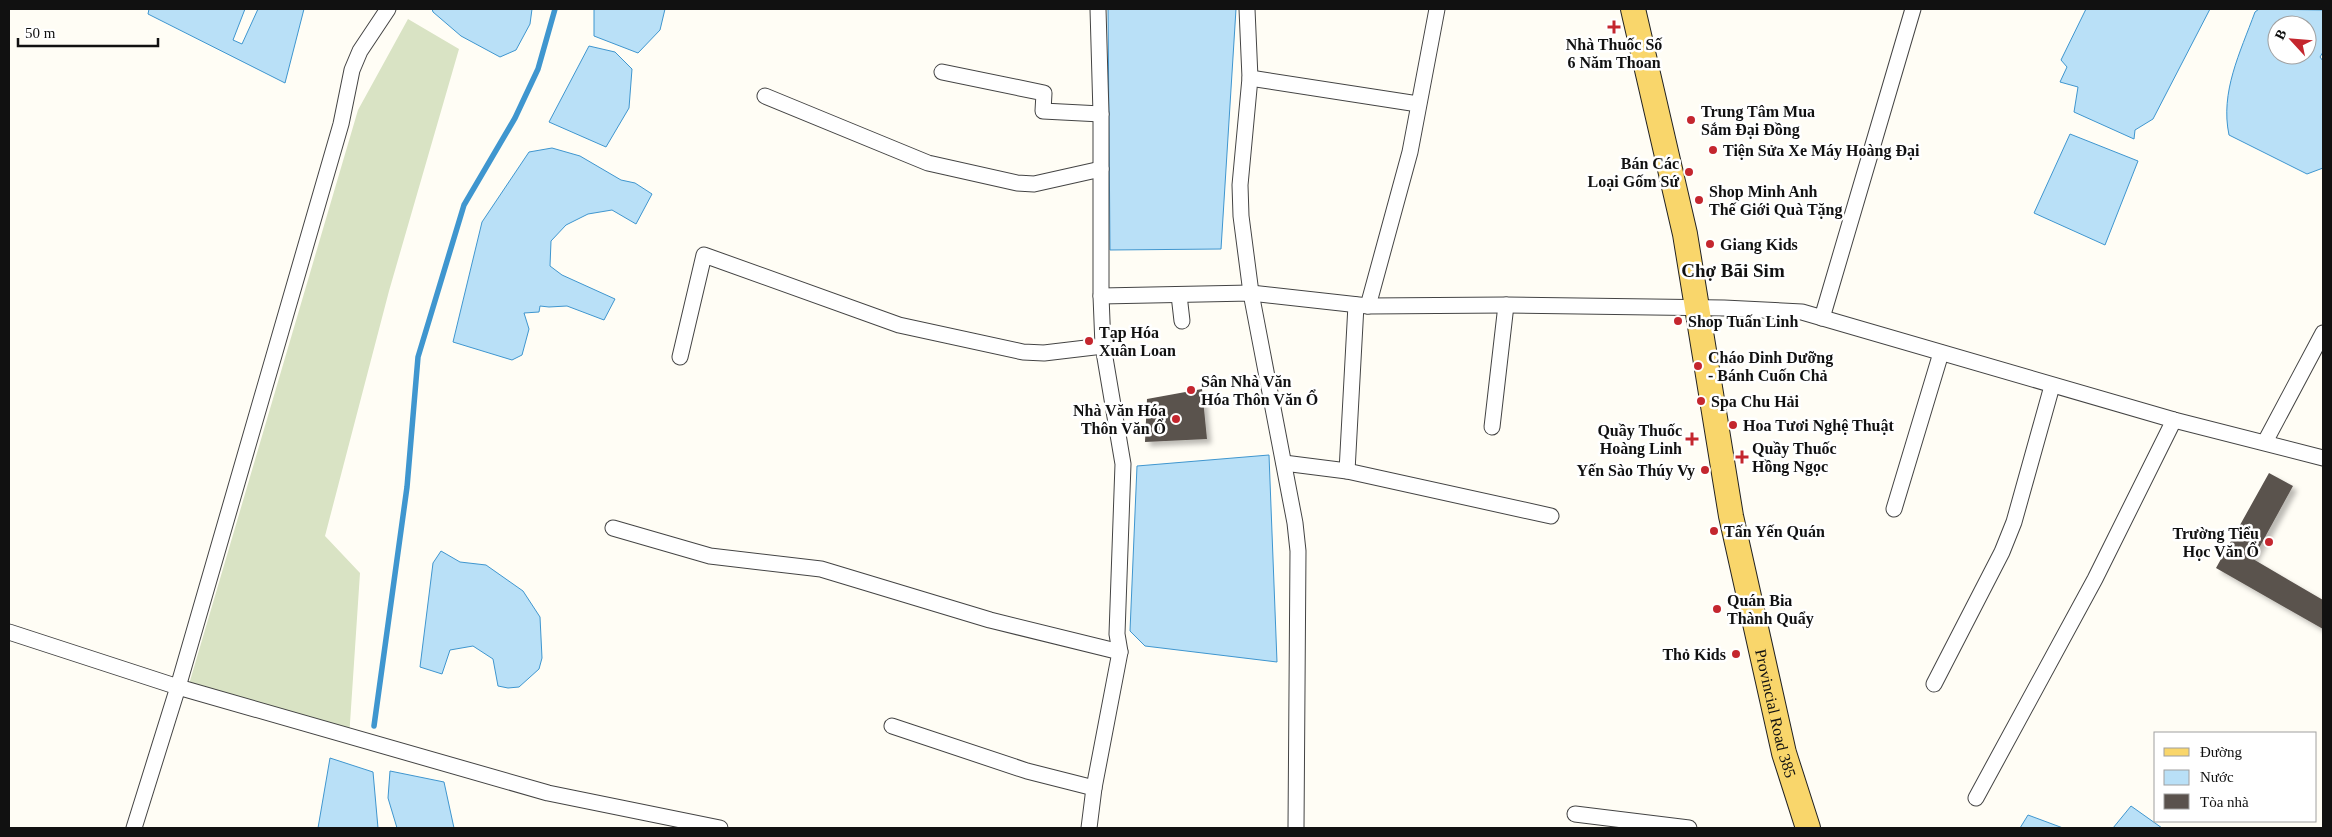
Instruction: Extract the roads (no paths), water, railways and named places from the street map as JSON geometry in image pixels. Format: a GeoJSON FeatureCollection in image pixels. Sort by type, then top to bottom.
{"type":"FeatureCollection","features":[{"type":"Feature","properties":{"kind":"main road","name":"Provincial Road 385"},"geometry":{"type":"LineString","coordinates":[[1633,9],[1672,175],[1698,308],[1731,516],[1784,753],[1808,828]]}},
{"type":"Feature","properties":{"kind":"street"},"geometry":{"type":"LineString","coordinates":[[134,828],[178,687],[341,124],[352,70],[360,50],[388,9]]}},
{"type":"Feature","properties":{"kind":"street"},"geometry":{"type":"LineString","coordinates":[[1089,828],[1094,788],[1120,652],[1116,634],[1123,464],[1103,346],[1098,9]]}},
{"type":"Feature","properties":{"kind":"street"},"geometry":{"type":"LineString","coordinates":[[1247,9],[1250,78],[1240,185],[1241,216],[1251,293],[1284,463],[1298,551],[1296,828]]}},
{"type":"Feature","properties":{"kind":"street"},"geometry":{"type":"LineString","coordinates":[[1347,472],[1362,305],[1410,152],[1437,9]]}},
{"type":"Feature","properties":{"kind":"street"},"geometry":{"type":"LineString","coordinates":[[1822,318],[1913,9]]}},
{"type":"Feature","properties":{"kind":"street"},"geometry":{"type":"LineString","coordinates":[[942,72],[1044,94],[1044,111],[1101,114]]}},
{"type":"Feature","properties":{"kind":"street"},"geometry":{"type":"LineString","coordinates":[[1250,78],[1418,104]]}},
{"type":"Feature","properties":{"kind":"street"},"geometry":{"type":"LineString","coordinates":[[766,96],[907,156],[946,167],[1034,184],[1101,169]]}},
{"type":"Feature","properties":{"kind":"street"},"geometry":{"type":"LineString","coordinates":[[680,357],[704,255],[899,326],[923,332],[1023,352],[1044,353],[1103,346]]}},
{"type":"Feature","properties":{"kind":"street"},"geometry":{"type":"LineString","coordinates":[[1101,296],[1251,293],[1362,305],[1698,308],[1802,312],[2052,386],[2174,420],[2323,458]]}},
{"type":"Feature","properties":{"kind":"street"},"geometry":{"type":"LineString","coordinates":[[1179,295],[1182,321]]}},
{"type":"Feature","properties":{"kind":"street"},"geometry":{"type":"LineString","coordinates":[[1492,427],[1506,305]]}},
{"type":"Feature","properties":{"kind":"street"},"geometry":{"type":"LineString","coordinates":[[2264,442],[2323,333]]}},
{"type":"Feature","properties":{"kind":"street"},"geometry":{"type":"LineString","coordinates":[[1894,509],[1941,353]]}},
{"type":"Feature","properties":{"kind":"street"},"geometry":{"type":"LineString","coordinates":[[1934,684],[2002,552],[2014,522],[2052,386]]}},
{"type":"Feature","properties":{"kind":"street"},"geometry":{"type":"LineString","coordinates":[[1976,798],[2095,579],[2174,420]]}},
{"type":"Feature","properties":{"kind":"street"},"geometry":{"type":"LineString","coordinates":[[1284,463],[1347,472],[1551,516]]}},
{"type":"Feature","properties":{"kind":"street"},"geometry":{"type":"LineString","coordinates":[[613,528],[710,556],[820,569],[990,620],[1120,652]]}},
{"type":"Feature","properties":{"kind":"street"},"geometry":{"type":"LineString","coordinates":[[9,632],[178,687],[548,793],[720,828]]}},
{"type":"Feature","properties":{"kind":"street"},"geometry":{"type":"LineString","coordinates":[[892,726],[1027,771],[1094,788]]}},
{"type":"Feature","properties":{"kind":"street"},"geometry":{"type":"LineString","coordinates":[[1575,814],[1689,828]]}},
{"type":"Feature","properties":{"kind":"water"},"geometry":{"type":"Polygon","coordinates":[[[149,9],[245,9],[233,40],[242,44],[258,9],[304,9],[285,83],[148,14],[149,9]]]}},
{"type":"Feature","properties":{"kind":"water"},"geometry":{"type":"Polygon","coordinates":[[[432,9],[532,9],[530,24],[516,50],[500,57],[461,36],[433,12],[432,9]]]}},
{"type":"Feature","properties":{"kind":"water"},"geometry":{"type":"Polygon","coordinates":[[[594,9],[665,9],[660,30],[638,53],[594,36],[594,9]]]}},
{"type":"Feature","properties":{"kind":"water"},"geometry":{"type":"Polygon","coordinates":[[[1108,9],[1236,9],[1221,249],[1110,250],[1108,9]]]}},
{"type":"Feature","properties":{"kind":"water"},"geometry":{"type":"Polygon","coordinates":[[[2086,9],[2210,9],[2153,119],[2135,130],[2134,139],[2074,112],[2078,87],[2060,82],[2067,67],[2061,60],[2086,9]]]}},
{"type":"Feature","properties":{"kind":"water"},"geometry":{"type":"Polygon","coordinates":[[[2259,9],[2323,10],[2323,52],[2320,57],[2323,61],[2323,168],[2307,174],[2229,135],[2227,103],[2229,88],[2255,12],[2259,9]]]}},
{"type":"Feature","properties":{"kind":"water"},"geometry":{"type":"Polygon","coordinates":[[[589,46],[615,52],[632,69],[629,108],[606,147],[549,122],[589,46]]]}},
{"type":"Feature","properties":{"kind":"water"},"geometry":{"type":"Polygon","coordinates":[[[2070,134],[2138,161],[2105,245],[2034,213],[2070,134]]]}},
{"type":"Feature","properties":{"kind":"water"},"geometry":{"type":"Polygon","coordinates":[[[552,148],[580,156],[621,180],[635,183],[652,194],[636,224],[612,210],[588,214],[566,225],[551,241],[550,266],[562,275],[615,299],[604,320],[567,306],[540,306],[539,312],[524,313],[529,329],[522,355],[512,360],[453,342],[482,222],[529,152],[552,148]]]}},
{"type":"Feature","properties":{"kind":"water"},"geometry":{"type":"Polygon","coordinates":[[[1269,455],[1277,662],[1145,646],[1130,631],[1137,466],[1269,455]]]}},
{"type":"Feature","properties":{"kind":"water"},"geometry":{"type":"Polygon","coordinates":[[[441,551],[460,562],[486,565],[523,591],[540,617],[542,658],[539,669],[519,687],[508,688],[498,686],[493,659],[473,646],[450,650],[442,674],[420,667],[433,563],[441,551]]]}},
{"type":"Feature","properties":{"kind":"water"},"geometry":{"type":"Polygon","coordinates":[[[330,758],[373,772],[378,828],[318,828],[330,758]]]}},
{"type":"Feature","properties":{"kind":"water"},"geometry":{"type":"Polygon","coordinates":[[[390,771],[444,782],[454,828],[397,828],[388,798],[390,771]]]}},
{"type":"Feature","properties":{"kind":"water"},"geometry":{"type":"Polygon","coordinates":[[[2131,806],[2162,828],[2113,828],[2131,806]]]}},
{"type":"Feature","properties":{"kind":"water"},"geometry":{"type":"Polygon","coordinates":[[[2028,815],[2063,828],[2020,828],[2028,815]]]}},
{"type":"Feature","properties":{"kind":"waterway"},"geometry":{"type":"LineString","coordinates":[[374,726],[407,487],[418,357],[464,205],[515,118],[538,69],[555,9]]}},
{"type":"Feature","properties":{"kind":"place","name":"Nhà Thuốc Số 6 Năm Thoan"},"geometry":{"type":"Point","coordinates":[1614,27]}},
{"type":"Feature","properties":{"kind":"place","name":"Trung Tâm Mua Sắm Đại Đồng"},"geometry":{"type":"Point","coordinates":[1691,120]}},
{"type":"Feature","properties":{"kind":"place","name":"Tiện Sửa Xe Máy Hoàng Đại"},"geometry":{"type":"Point","coordinates":[1713,150]}},
{"type":"Feature","properties":{"kind":"place","name":"Bán Các Loại Gốm Sứ"},"geometry":{"type":"Point","coordinates":[1689,172]}},
{"type":"Feature","properties":{"kind":"place","name":"Shop Minh Anh Thế Giới Quà Tặng"},"geometry":{"type":"Point","coordinates":[1699,200]}},
{"type":"Feature","properties":{"kind":"place","name":"Giang Kids"},"geometry":{"type":"Point","coordinates":[1710,244]}},
{"type":"Feature","properties":{"kind":"place","name":"Shop Tuấn Linh"},"geometry":{"type":"Point","coordinates":[1678,321]}},
{"type":"Feature","properties":{"kind":"place","name":"Tạp Hóa Xuân Loan"},"geometry":{"type":"Point","coordinates":[1089,341]}},
{"type":"Feature","properties":{"kind":"place","name":"Cháo Dinh Dưỡng - Bánh Cuốn Chả"},"geometry":{"type":"Point","coordinates":[1698,366]}},
{"type":"Feature","properties":{"kind":"place","name":"Sân Nhà Văn Hóa Thôn Văn Ổ"},"geometry":{"type":"Point","coordinates":[1191,390]}},
{"type":"Feature","properties":{"kind":"place","name":"Spa Chu Hải"},"geometry":{"type":"Point","coordinates":[1701,401]}},
{"type":"Feature","properties":{"kind":"place","name":"Nhà Văn Hóa Thôn Văn Ổ"},"geometry":{"type":"Point","coordinates":[1176,419]}},
{"type":"Feature","properties":{"kind":"place","name":"Hoa Tươi Nghệ Thuật"},"geometry":{"type":"Point","coordinates":[1733,425]}},
{"type":"Feature","properties":{"kind":"place","name":"Quầy Thuốc Hoàng Linh"},"geometry":{"type":"Point","coordinates":[1692,439]}},
{"type":"Feature","properties":{"kind":"place","name":"Quầy Thuốc Hồng Ngọc"},"geometry":{"type":"Point","coordinates":[1742,457]}},
{"type":"Feature","properties":{"kind":"place","name":"Yến Sào Thúy Vy"},"geometry":{"type":"Point","coordinates":[1705,470]}},
{"type":"Feature","properties":{"kind":"place","name":"Tấn Yến Quán"},"geometry":{"type":"Point","coordinates":[1714,531]}},
{"type":"Feature","properties":{"kind":"place","name":"Trường Tiểu Học Văn Ổ"},"geometry":{"type":"Point","coordinates":[2269,542]}},
{"type":"Feature","properties":{"kind":"place","name":"Quán Bia Thành Quẩy"},"geometry":{"type":"Point","coordinates":[1717,609]}},
{"type":"Feature","properties":{"kind":"place","name":"Thỏ Kids"},"geometry":{"type":"Point","coordinates":[1736,654]}},
{"type":"Feature","properties":{"kind":"district","name":"Chợ Bãi Sim"},"geometry":{"type":"Point","coordinates":[1733,270]}}]}
